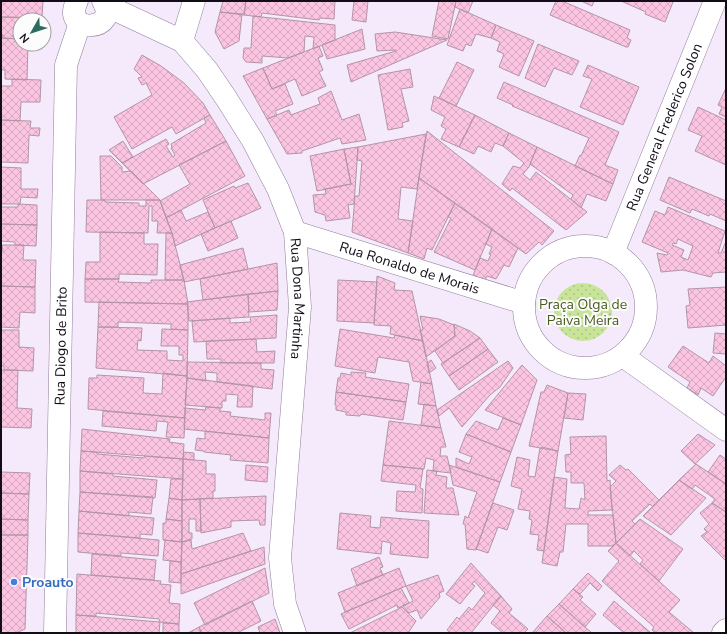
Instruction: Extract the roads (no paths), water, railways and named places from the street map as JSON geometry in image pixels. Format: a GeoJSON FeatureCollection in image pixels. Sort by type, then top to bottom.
{"type":"FeatureCollection","features":[{"type":"Feature","properties":{"kind":"street"},"geometry":{"type":"LineString","coordinates":[[77,1],[74,7],[75,16],[97,15],[182,41],[194,1]]}},
{"type":"Feature","properties":{"kind":"street","name":"Rua General Frederico Solon"},"geometry":{"type":"LineString","coordinates":[[613,253],[715,1]]}},
{"type":"Feature","properties":{"kind":"street","name":"Rua Diogo de Brito"},"geometry":{"type":"LineString","coordinates":[[54,631],[66,64],[97,15]]}},
{"type":"Feature","properties":{"kind":"street","name":"Rua Dona Martinha"},"geometry":{"type":"LineString","coordinates":[[182,41],[207,70],[253,141],[278,189],[295,232],[300,307],[280,558],[285,604],[295,633]]}},
{"type":"Feature","properties":{"kind":"street","name":"Rua Ronaldo de Morais"},"geometry":{"type":"LineString","coordinates":[[295,232],[524,303]]}},
{"type":"Feature","properties":{"kind":"street"},"geometry":{"type":"LineString","coordinates":[[576,246],[597,246],[613,253],[634,270],[645,292],[646,315],[639,338],[623,356],[602,366],[579,368],[557,361],[539,346],[527,326],[524,303],[529,283],[540,265],[556,253],[576,246]]}},
{"type":"Feature","properties":{"kind":"street"},"geometry":{"type":"LineString","coordinates":[[623,356],[726,430]]}},
{"type":"Feature","properties":{"kind":"street"},"geometry":{"type":"LineString","coordinates":[[723,633],[726,630]]}},
{"type":"Feature","properties":{"kind":"place","name":"Proauto"},"geometry":{"type":"Point","coordinates":[14,582]}},
{"type":"Feature","properties":{"kind":"park label","name":"Praça Olga de Paiva Meira"},"geometry":{"type":"Point","coordinates":[583,312]}}]}
